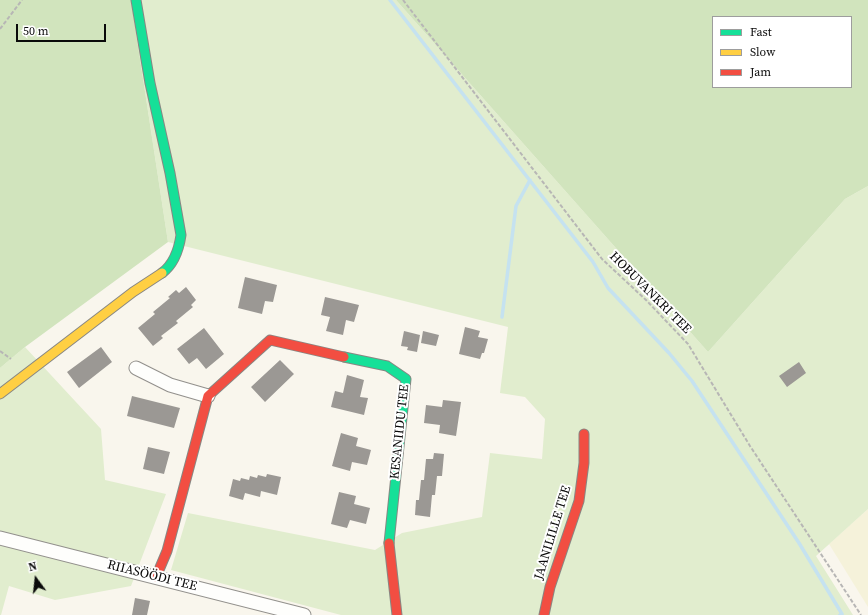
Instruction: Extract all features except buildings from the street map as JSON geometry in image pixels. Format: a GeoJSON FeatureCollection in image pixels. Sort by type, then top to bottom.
{"type":"FeatureCollection","features":[{"type":"Feature","properties":{"kind":"street"},"geometry":{"type":"LineString","coordinates":[[0,394],[164,270],[171,263],[177,253],[181,235],[179,220],[150,83],[136,0]]}},
{"type":"Feature","properties":{"kind":"street","name":"KESANIIDU TEE"},"geometry":{"type":"LineString","coordinates":[[208,396],[270,340],[386,366],[406,379],[389,546],[397,615]]}},
{"type":"Feature","properties":{"kind":"street"},"geometry":{"type":"LineString","coordinates":[[136,368],[170,385],[208,396],[167,551],[156,577]]}},
{"type":"Feature","properties":{"kind":"street","name":"JAANILILLE TEE"},"geometry":{"type":"LineString","coordinates":[[544,615],[550,587],[578,501],[584,463],[584,434]]}},
{"type":"Feature","properties":{"kind":"street","name":"RIIASÖÖDI TEE"},"geometry":{"type":"LineString","coordinates":[[0,538],[304,615]]}},
{"type":"Feature","properties":{"kind":"path"},"geometry":{"type":"LineString","coordinates":[[0,29],[22,0]]}},
{"type":"Feature","properties":{"kind":"path","name":"HOBUVANKRI TEE"},"geometry":{"type":"LineString","coordinates":[[403,0],[602,259],[646,300],[688,344],[750,446],[861,615]]}},
{"type":"Feature","properties":{"kind":"path"},"geometry":{"type":"LineString","coordinates":[[0,351],[11,360]]}},
{"type":"Feature","properties":{"kind":"shaded area"},"geometry":{"type":"Polygon","coordinates":[[[868,509],[868,607],[829,544],[868,509]]]}},
{"type":"Feature","properties":{"kind":"green space"},"geometry":{"type":"Polygon","coordinates":[[[0,0],[131,0],[168,242],[25,347],[0,368],[0,0]]]}},
{"type":"Feature","properties":{"kind":"green space"},"geometry":{"type":"Polygon","coordinates":[[[131,0],[396,0],[708,352],[845,199],[868,186],[868,509],[816,556],[853,615],[341,615],[171,570],[188,513],[375,550],[402,533],[482,517],[490,453],[542,459],[545,419],[525,397],[500,393],[508,327],[168,242],[131,0]]]}},
{"type":"Feature","properties":{"kind":"green space"},"geometry":{"type":"Polygon","coordinates":[[[396,0],[868,0],[868,186],[845,199],[708,352],[396,0]]]}},
{"type":"Feature","properties":{"kind":"green space"},"geometry":{"type":"Polygon","coordinates":[[[25,347],[101,429],[105,480],[166,494],[131,586],[55,600],[9,586],[0,615],[0,368],[25,347]]]}},
{"type":"Feature","properties":{"kind":"waterway"},"geometry":{"type":"LineString","coordinates":[[390,0],[593,262],[608,288],[669,353],[692,381],[799,543],[842,614],[840,615]]}},
{"type":"Feature","properties":{"kind":"waterway"},"geometry":{"type":"LineString","coordinates":[[502,317],[516,206],[530,180]]}},
{"type":"Feature","properties":{"kind":"traffic: fast"},"geometry":{"type":"LineString","coordinates":[[136,0],[150,83],[170,173],[181,235],[179,246],[173,261],[162,273]]}},
{"type":"Feature","properties":{"kind":"traffic: fast"},"geometry":{"type":"LineString","coordinates":[[344,357],[387,366],[406,379],[389,543]]}},
{"type":"Feature","properties":{"kind":"traffic: slow"},"geometry":{"type":"LineString","coordinates":[[0,394],[133,292],[162,273]]}},
{"type":"Feature","properties":{"kind":"traffic: jam"},"geometry":{"type":"LineString","coordinates":[[156,577],[167,551],[208,396],[270,340],[344,357]]}},
{"type":"Feature","properties":{"kind":"traffic: jam"},"geometry":{"type":"LineString","coordinates":[[544,615],[550,587],[579,501],[584,463],[584,434]]}},
{"type":"Feature","properties":{"kind":"traffic: jam"},"geometry":{"type":"LineString","coordinates":[[389,543],[397,615]]}}]}
